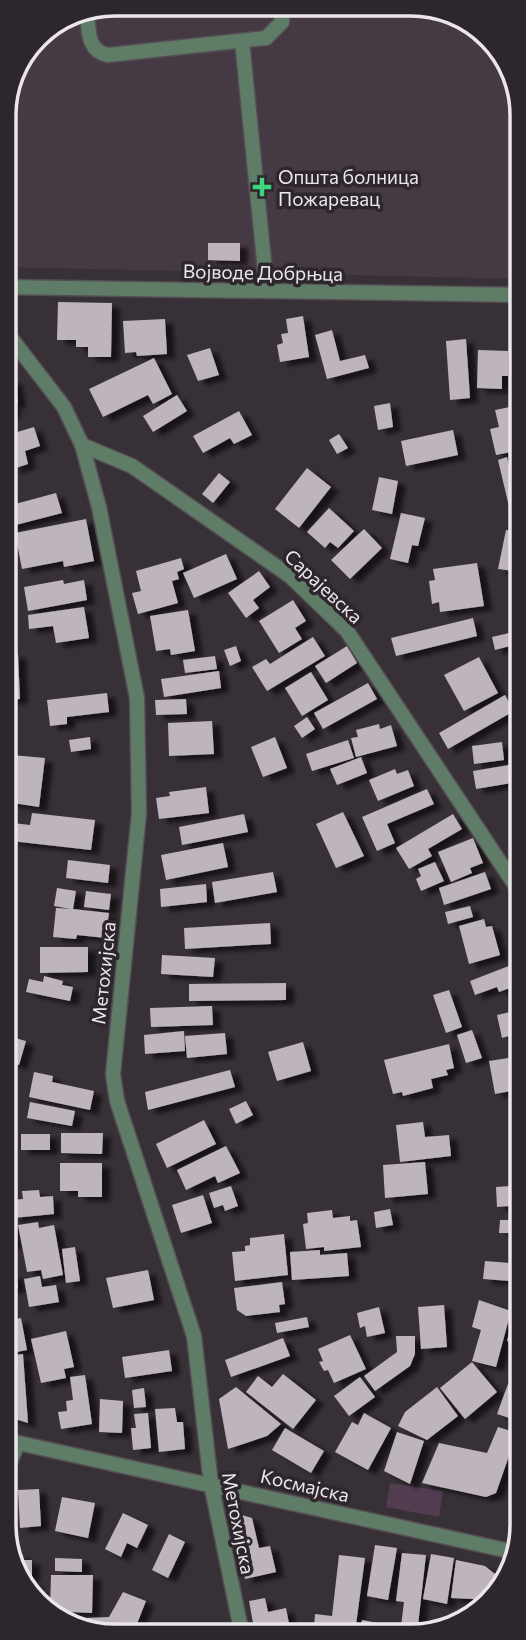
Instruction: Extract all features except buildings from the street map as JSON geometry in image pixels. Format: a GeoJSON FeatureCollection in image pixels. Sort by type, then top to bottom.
{"type":"FeatureCollection","features":[{"type":"Feature","properties":{"kind":"street"},"geometry":{"type":"LineString","coordinates":[[88,20],[90,42],[102,54],[242,41],[273,35],[282,22],[282,16]]}},
{"type":"Feature","properties":{"kind":"street"},"geometry":{"type":"LineString","coordinates":[[242,41],[267,291]]}},
{"type":"Feature","properties":{"kind":"street","name":"Војводе Добрњца"},"geometry":{"type":"LineString","coordinates":[[16,287],[510,295]]}},
{"type":"Feature","properties":{"kind":"street","name":"Метохијска"},"geometry":{"type":"LineString","coordinates":[[16,345],[64,407],[82,444],[99,507],[137,698],[139,813],[113,1074],[117,1101],[194,1336],[211,1483],[240,1624]]}},
{"type":"Feature","properties":{"kind":"street","name":"Сарајевска"},"geometry":{"type":"LineString","coordinates":[[82,444],[132,466],[290,576],[347,631],[510,876]]}},
{"type":"Feature","properties":{"kind":"street","name":"Космајска"},"geometry":{"type":"LineString","coordinates":[[16,1443],[211,1483],[507,1550]]}},
{"type":"Feature","properties":{"kind":"shaded area","name":"Општа болница Пожаревац"},"geometry":{"type":"Polygon","coordinates":[[[411,16],[431,18],[455,26],[472,36],[490,54],[503,77],[508,95],[510,279],[16,267],[16,108],[26,71],[49,40],[65,29],[95,18],[411,16]]]}},
{"type":"Feature","properties":{"kind":"shaded area"},"geometry":{"type":"Polygon","coordinates":[[[390,1483],[443,1491],[439,1517],[386,1507],[390,1483]]]}},
{"type":"Feature","properties":{"kind":"place","name":"Општа болница Пожаревац"},"geometry":{"type":"Point","coordinates":[262,187]}}]}
